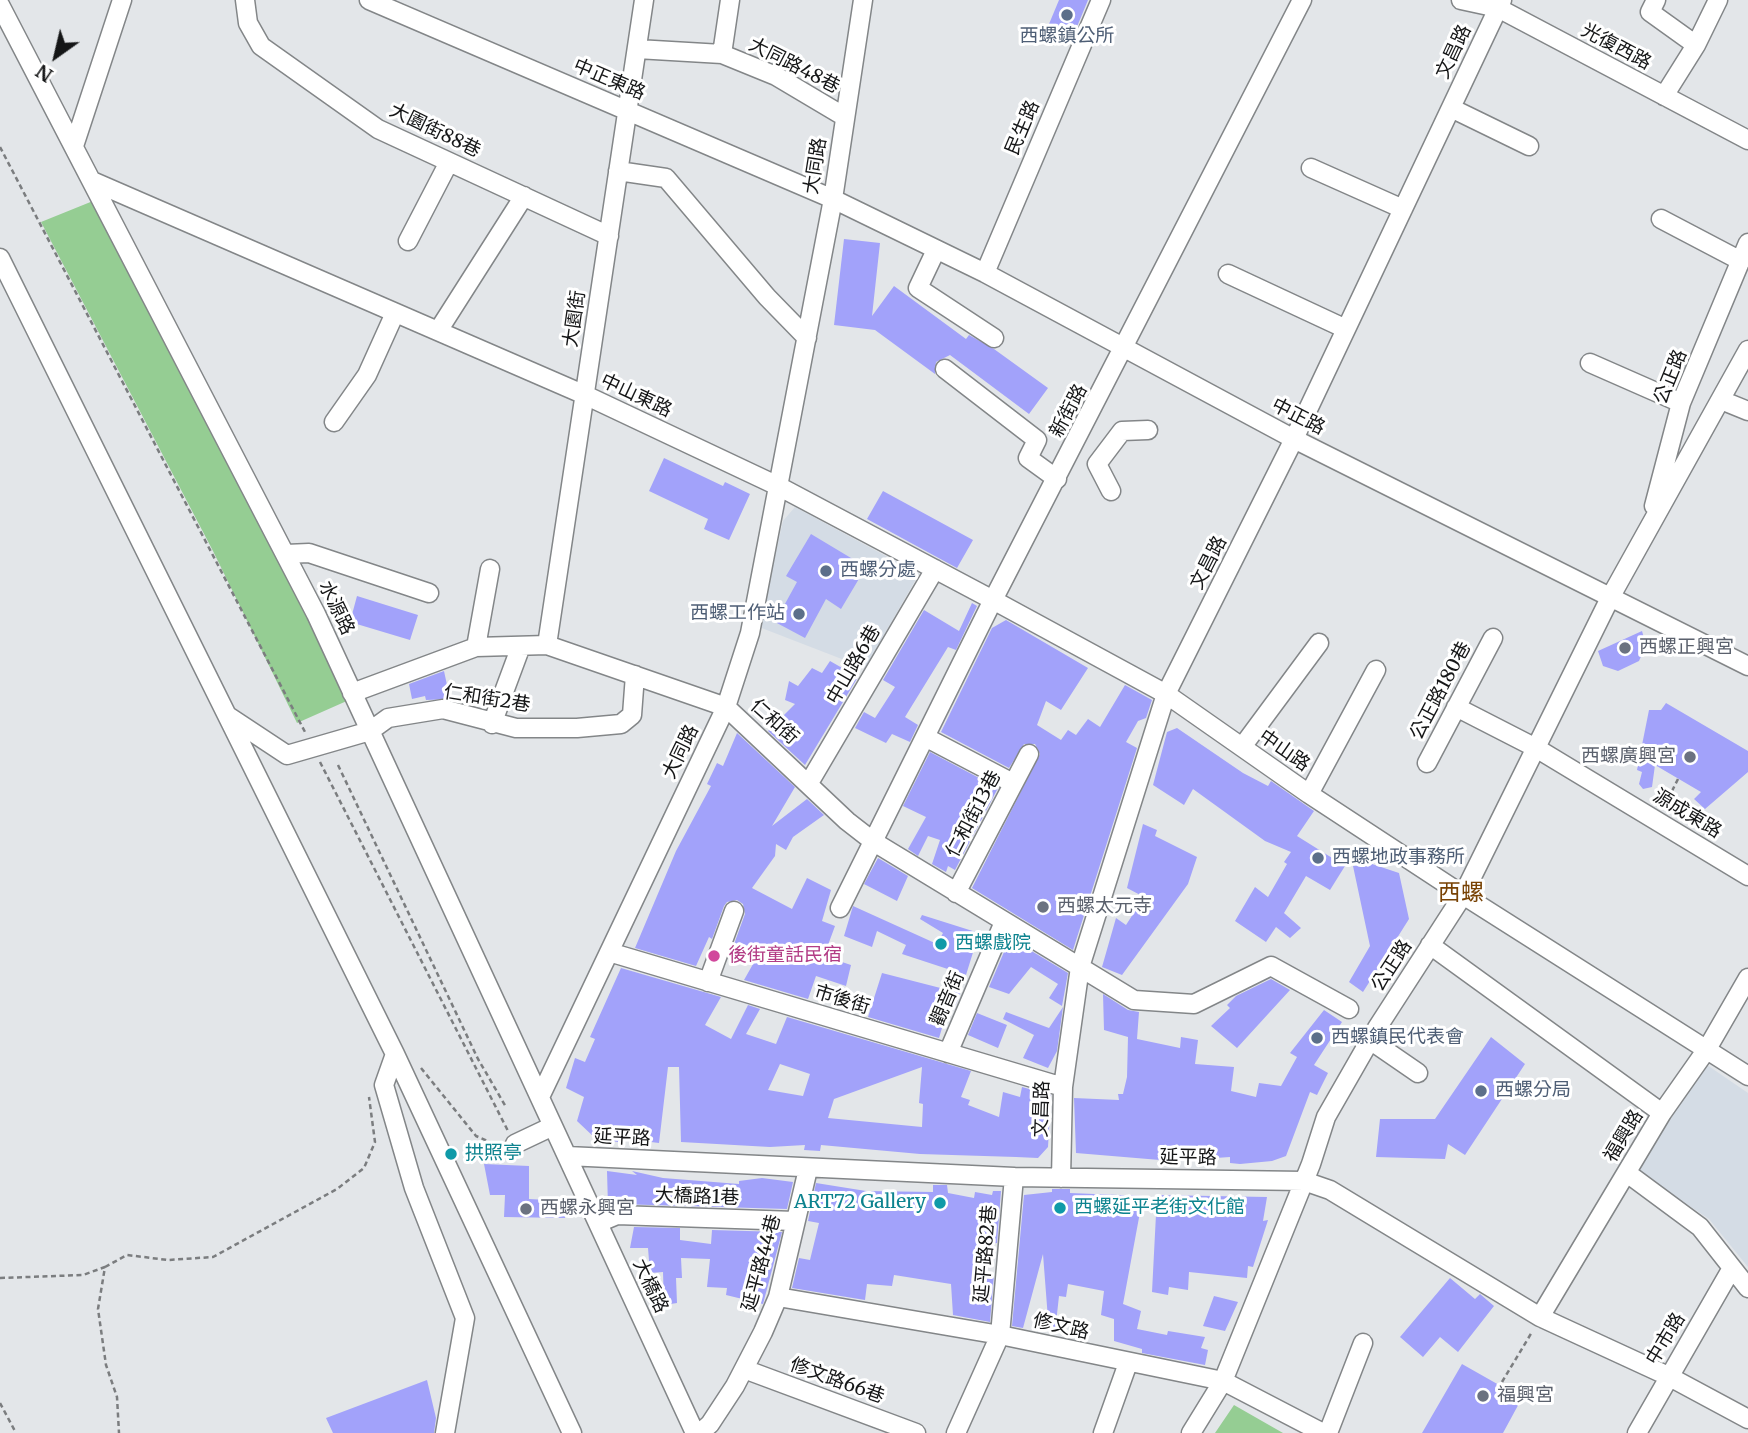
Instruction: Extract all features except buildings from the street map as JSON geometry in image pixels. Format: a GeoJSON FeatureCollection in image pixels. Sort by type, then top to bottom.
{"type":"FeatureCollection","features":[{"type":"Feature","properties":{"kind":"street"},"geometry":{"type":"LineString","coordinates":[[74,146],[122,0]]}},
{"type":"Feature","properties":{"kind":"street","name":"大園街88巷"},"geometry":{"type":"LineString","coordinates":[[245,0],[248,23],[261,46],[378,129],[609,236]]}},
{"type":"Feature","properties":{"kind":"street","name":"中正東路"},"geometry":{"type":"LineString","coordinates":[[369,0],[833,200]]}},
{"type":"Feature","properties":{"kind":"street","name":"大園街"},"geometry":{"type":"LineString","coordinates":[[547,645],[644,0]]}},
{"type":"Feature","properties":{"kind":"street","name":"大同路48巷"},"geometry":{"type":"LineString","coordinates":[[722,54],[730,0]]}},
{"type":"Feature","properties":{"kind":"street","name":"大同路"},"geometry":{"type":"LineString","coordinates":[[540,1097],[726,707],[750,633],[833,200],[863,0]]}},
{"type":"Feature","properties":{"kind":"street","name":"民生路"},"geometry":{"type":"LineString","coordinates":[[985,273],[1101,0]]}},
{"type":"Feature","properties":{"kind":"street","name":"新街路"},"geometry":{"type":"LineString","coordinates":[[840,908],[993,600],[1083,430],[1302,0]]}},
{"type":"Feature","properties":{"kind":"street","name":"光復西路"},"geometry":{"type":"LineString","coordinates":[[1461,0],[1500,4],[1748,140]]}},
{"type":"Feature","properties":{"kind":"street"},"geometry":{"type":"LineString","coordinates":[[1656,0],[1650,12],[1696,45]]}},
{"type":"Feature","properties":{"kind":"street"},"geometry":{"type":"LineString","coordinates":[[1664,96],[1696,45],[1718,0]]}},
{"type":"Feature","properties":{"kind":"street","name":"文昌路"},"geometry":{"type":"LineString","coordinates":[[1061,1178],[1063,1087],[1080,967],[1166,694],[1294,439],[1500,4]]}},
{"type":"Feature","properties":{"kind":"street"},"geometry":{"type":"LineString","coordinates":[[0,5],[74,146]]}},
{"type":"Feature","properties":{"kind":"street","name":"大同路48巷"},"geometry":{"type":"LineString","coordinates":[[637,49],[722,54],[776,76],[845,117]]}},
{"type":"Feature","properties":{"kind":"street"},"geometry":{"type":"LineString","coordinates":[[1451,108],[1529,146]]}},
{"type":"Feature","properties":{"kind":"street","name":"水源路"},"geometry":{"type":"LineString","coordinates":[[74,146],[286,554],[540,1097]]}},
{"type":"Feature","properties":{"kind":"street"},"geometry":{"type":"LineString","coordinates":[[408,241],[449,162]]}},
{"type":"Feature","properties":{"kind":"street"},"geometry":{"type":"LineString","coordinates":[[1311,168],[1403,209]]}},
{"type":"Feature","properties":{"kind":"street"},"geometry":{"type":"LineString","coordinates":[[618,172],[666,178],[767,297],[807,338]]}},
{"type":"Feature","properties":{"kind":"street","name":"中山東路"},"geometry":{"type":"LineString","coordinates":[[92,181],[585,395],[780,487]]}},
{"type":"Feature","properties":{"kind":"street"},"geometry":{"type":"LineString","coordinates":[[438,331],[524,197]]}},
{"type":"Feature","properties":{"kind":"street","name":"中正路"},"geometry":{"type":"LineString","coordinates":[[833,200],[985,273],[1294,439],[1748,666]]}},
{"type":"Feature","properties":{"kind":"street"},"geometry":{"type":"LineString","coordinates":[[1661,219],[1741,261]]}},
{"type":"Feature","properties":{"kind":"street","name":"公正路"},"geometry":{"type":"LineString","coordinates":[[1648,530],[1681,403],[1748,243]]}},
{"type":"Feature","properties":{"kind":"street"},"geometry":{"type":"LineString","coordinates":[[936,250],[918,288],[994,338]]}},
{"type":"Feature","properties":{"kind":"street"},"geometry":{"type":"LineString","coordinates":[[0,258],[395,1054],[572,1433]]}},
{"type":"Feature","properties":{"kind":"street"},"geometry":{"type":"LineString","coordinates":[[1228,274],[1346,329]]}},
{"type":"Feature","properties":{"kind":"street"},"geometry":{"type":"LineString","coordinates":[[334,422],[367,375],[395,313]]}},
{"type":"Feature","properties":{"kind":"street","name":"公正路"},"geometry":{"type":"LineString","coordinates":[[1191,1433],[1223,1381],[1304,1181],[1326,1117],[1370,1040],[1463,895],[1611,596],[1747,353]]}},
{"type":"Feature","properties":{"kind":"street"},"geometry":{"type":"LineString","coordinates":[[1590,363],[1681,403]]}},
{"type":"Feature","properties":{"kind":"street"},"geometry":{"type":"LineString","coordinates":[[945,369],[1037,440],[1028,458],[1057,479]]}},
{"type":"Feature","properties":{"kind":"street"},"geometry":{"type":"LineString","coordinates":[[1721,400],[1748,411]]}},
{"type":"Feature","properties":{"kind":"street"},"geometry":{"type":"LineString","coordinates":[[1083,430],[1111,443]]}},
{"type":"Feature","properties":{"kind":"street"},"geometry":{"type":"LineString","coordinates":[[1111,491],[1097,464],[1122,432],[1148,430]]}},
{"type":"Feature","properties":{"kind":"street","name":"中山路"},"geometry":{"type":"LineString","coordinates":[[780,487],[1166,694],[1309,794],[1748,1076]]}},
{"type":"Feature","properties":{"kind":"street"},"geometry":{"type":"LineString","coordinates":[[286,554],[309,553],[429,593]]}},
{"type":"Feature","properties":{"kind":"street"},"geometry":{"type":"LineString","coordinates":[[476,647],[489,569]]}},
{"type":"Feature","properties":{"kind":"street","name":"中山路6巷"},"geometry":{"type":"LineString","coordinates":[[809,783],[935,569]]}},
{"type":"Feature","properties":{"kind":"street","name":"公正路180巷"},"geometry":{"type":"LineString","coordinates":[[1427,763],[1493,638]]}},
{"type":"Feature","properties":{"kind":"street"},"geometry":{"type":"LineString","coordinates":[[1242,747],[1319,643]]}},
{"type":"Feature","properties":{"kind":"street","name":"仁和街"},"geometry":{"type":"LineString","coordinates":[[352,692],[476,647],[547,645],[726,707],[847,821],[874,842],[1134,1000],[1194,1004],[1271,966],[1349,1009]]}},
{"type":"Feature","properties":{"kind":"street"},"geometry":{"type":"LineString","coordinates":[[492,724],[521,646]]}},
{"type":"Feature","properties":{"kind":"street"},"geometry":{"type":"LineString","coordinates":[[1309,794],[1376,670]]}},
{"type":"Feature","properties":{"kind":"street","name":"仁和街2巷"},"geometry":{"type":"LineString","coordinates":[[227,716],[287,755],[370,731],[388,718],[443,709],[492,724],[516,728],[577,728],[621,724],[632,715],[635,675]]}},
{"type":"Feature","properties":{"kind":"street","name":"源成東路"},"geometry":{"type":"LineString","coordinates":[[1456,707],[1659,813],[1748,876]]}},
{"type":"Feature","properties":{"kind":"street"},"geometry":{"type":"LineString","coordinates":[[925,737],[1009,781]]}},
{"type":"Feature","properties":{"kind":"street","name":"仁和街13巷"},"geometry":{"type":"LineString","coordinates":[[956,893],[1030,754]]}},
{"type":"Feature","properties":{"kind":"street"},"geometry":{"type":"LineString","coordinates":[[708,982],[734,911]]}},
{"type":"Feature","properties":{"kind":"street","name":"觀音街"},"geometry":{"type":"LineString","coordinates":[[948,1053],[1004,922]]}},
{"type":"Feature","properties":{"kind":"street"},"geometry":{"type":"LineString","coordinates":[[1430,946],[1662,1113]]}},
{"type":"Feature","properties":{"kind":"street","name":"市後街"},"geometry":{"type":"LineString","coordinates":[[609,952],[1063,1087]]}},
{"type":"Feature","properties":{"kind":"street","name":"福興路"},"geometry":{"type":"LineString","coordinates":[[1540,1317],[1662,1113],[1707,1049],[1748,978]]}},
{"type":"Feature","properties":{"kind":"street"},"geometry":{"type":"LineString","coordinates":[[1370,1040],[1418,1073]]}},
{"type":"Feature","properties":{"kind":"street"},"geometry":{"type":"LineString","coordinates":[[395,1054],[384,1085],[414,1188],[465,1318],[445,1433]]}},
{"type":"Feature","properties":{"kind":"street"},"geometry":{"type":"LineString","coordinates":[[540,1097],[567,1156]]}},
{"type":"Feature","properties":{"kind":"street"},"geometry":{"type":"LineString","coordinates":[[515,1144],[553,1126]]}},
{"type":"Feature","properties":{"kind":"street","name":"延平路"},"geometry":{"type":"LineString","coordinates":[[567,1156],[1014,1177],[1304,1181],[1330,1190],[1540,1317],[1668,1376],[1748,1419]]}},
{"type":"Feature","properties":{"kind":"street","name":"大橋路"},"geometry":{"type":"LineString","coordinates":[[567,1156],[697,1433]]}},
{"type":"Feature","properties":{"kind":"street","name":"延平路44巷"},"geometry":{"type":"LineString","coordinates":[[697,1433],[710,1424],[744,1369],[778,1297],[808,1169]]}},
{"type":"Feature","properties":{"kind":"street"},"geometry":{"type":"LineString","coordinates":[[1627,1173],[1700,1227],[1748,1288]]}},
{"type":"Feature","properties":{"kind":"street","name":"延平路82巷"},"geometry":{"type":"LineString","coordinates":[[956,1433],[1000,1335],[1014,1177]]}},
{"type":"Feature","properties":{"kind":"street","name":"大橋路1巷"},"geometry":{"type":"LineString","coordinates":[[598,1223],[617,1215],[795,1221]]}},
{"type":"Feature","properties":{"kind":"street","name":"中市路"},"geometry":{"type":"LineString","coordinates":[[1637,1433],[1732,1268]]}},
{"type":"Feature","properties":{"kind":"street","name":"修文路"},"geometry":{"type":"LineString","coordinates":[[778,1297],[1000,1335],[1223,1381],[1325,1433]]}},
{"type":"Feature","properties":{"kind":"street"},"geometry":{"type":"LineString","coordinates":[[1325,1433],[1363,1343]]}},
{"type":"Feature","properties":{"kind":"street"},"geometry":{"type":"LineString","coordinates":[[1103,1433],[1128,1363]]}},
{"type":"Feature","properties":{"kind":"street","name":"修文路66巷"},"geometry":{"type":"LineString","coordinates":[[744,1369],[916,1433]]}},
{"type":"Feature","properties":{"kind":"path"},"geometry":{"type":"LineString","coordinates":[[0,146],[515,1144],[492,1146],[477,1136],[421,1068],[409,1058],[395,1054]]}},
{"type":"Feature","properties":{"kind":"path"},"geometry":{"type":"LineString","coordinates":[[338,765],[478,1059],[506,1107]]}},
{"type":"Feature","properties":{"kind":"path"},"geometry":{"type":"LineString","coordinates":[[1672,791],[1678,779]]}},
{"type":"Feature","properties":{"kind":"path"},"geometry":{"type":"LineString","coordinates":[[0,1278],[83,1275],[127,1255],[169,1260],[213,1257],[337,1189],[364,1168],[375,1142],[368,1089]]}},
{"type":"Feature","properties":{"kind":"path"},"geometry":{"type":"LineString","coordinates":[[105,1267],[98,1309],[106,1365],[117,1397],[119,1433]]}},
{"type":"Feature","properties":{"kind":"path"},"geometry":{"type":"LineString","coordinates":[[1502,1382],[1540,1317]]}},
{"type":"Feature","properties":{"kind":"path"},"geometry":{"type":"LineString","coordinates":[[0,1403],[16,1433]]}},
{"type":"Feature","properties":{"kind":"shaded area","name":"西螺分處"},"geometry":{"type":"Polygon","coordinates":[[[795,507],[919,574],[865,668],[759,627],[783,521],[795,507]]]}},
{"type":"Feature","properties":{"kind":"shaded area"},"geometry":{"type":"Polygon","coordinates":[[[1707,1065],[1748,1093],[1748,1267],[1709,1219],[1636,1170],[1707,1065]]]}},
{"type":"Feature","properties":{"kind":"green space"},"geometry":{"type":"Polygon","coordinates":[[[93,201],[349,700],[297,723],[213,551],[41,222],[93,201]]]}},
{"type":"Feature","properties":{"kind":"green space"},"geometry":{"type":"Polygon","coordinates":[[[1234,1405],[1283,1433],[1215,1433],[1234,1405]]]}},
{"type":"Feature","properties":{"kind":"place","name":"西螺鎮公所"},"geometry":{"type":"Point","coordinates":[1067,15]}},
{"type":"Feature","properties":{"kind":"place","name":"西螺分處"},"geometry":{"type":"Point","coordinates":[826,571]}},
{"type":"Feature","properties":{"kind":"place","name":"西螺工作站"},"geometry":{"type":"Point","coordinates":[799,614]}},
{"type":"Feature","properties":{"kind":"place","name":"西螺正興宮"},"geometry":{"type":"Point","coordinates":[1625,648]}},
{"type":"Feature","properties":{"kind":"place","name":"西螺廣興宮"},"geometry":{"type":"Point","coordinates":[1690,757]}},
{"type":"Feature","properties":{"kind":"place","name":"西螺地政事務所"},"geometry":{"type":"Point","coordinates":[1318,858]}},
{"type":"Feature","properties":{"kind":"place","name":"西螺太元寺"},"geometry":{"type":"Point","coordinates":[1043,907]}},
{"type":"Feature","properties":{"kind":"place","name":"西螺戲院"},"geometry":{"type":"Point","coordinates":[941,944]}},
{"type":"Feature","properties":{"kind":"place","name":"後街童話民宿"},"geometry":{"type":"Point","coordinates":[714,956]}},
{"type":"Feature","properties":{"kind":"place","name":"西螺鎮民代表會"},"geometry":{"type":"Point","coordinates":[1317,1038]}},
{"type":"Feature","properties":{"kind":"place","name":"西螺分局"},"geometry":{"type":"Point","coordinates":[1481,1091]}},
{"type":"Feature","properties":{"kind":"place","name":"拱照亭"},"geometry":{"type":"Point","coordinates":[451,1154]}},
{"type":"Feature","properties":{"kind":"place","name":"ART72 Gallery"},"geometry":{"type":"Point","coordinates":[940,1203]}},
{"type":"Feature","properties":{"kind":"place","name":"西螺延平老街文化館"},"geometry":{"type":"Point","coordinates":[1060,1208]}},
{"type":"Feature","properties":{"kind":"place","name":"西螺永興宮"},"geometry":{"type":"Point","coordinates":[526,1209]}},
{"type":"Feature","properties":{"kind":"place","name":"福興宮"},"geometry":{"type":"Point","coordinates":[1483,1396]}},
{"type":"Feature","properties":{"kind":"district","name":"西螺"},"geometry":{"type":"Point","coordinates":[1461,893]}}]}
